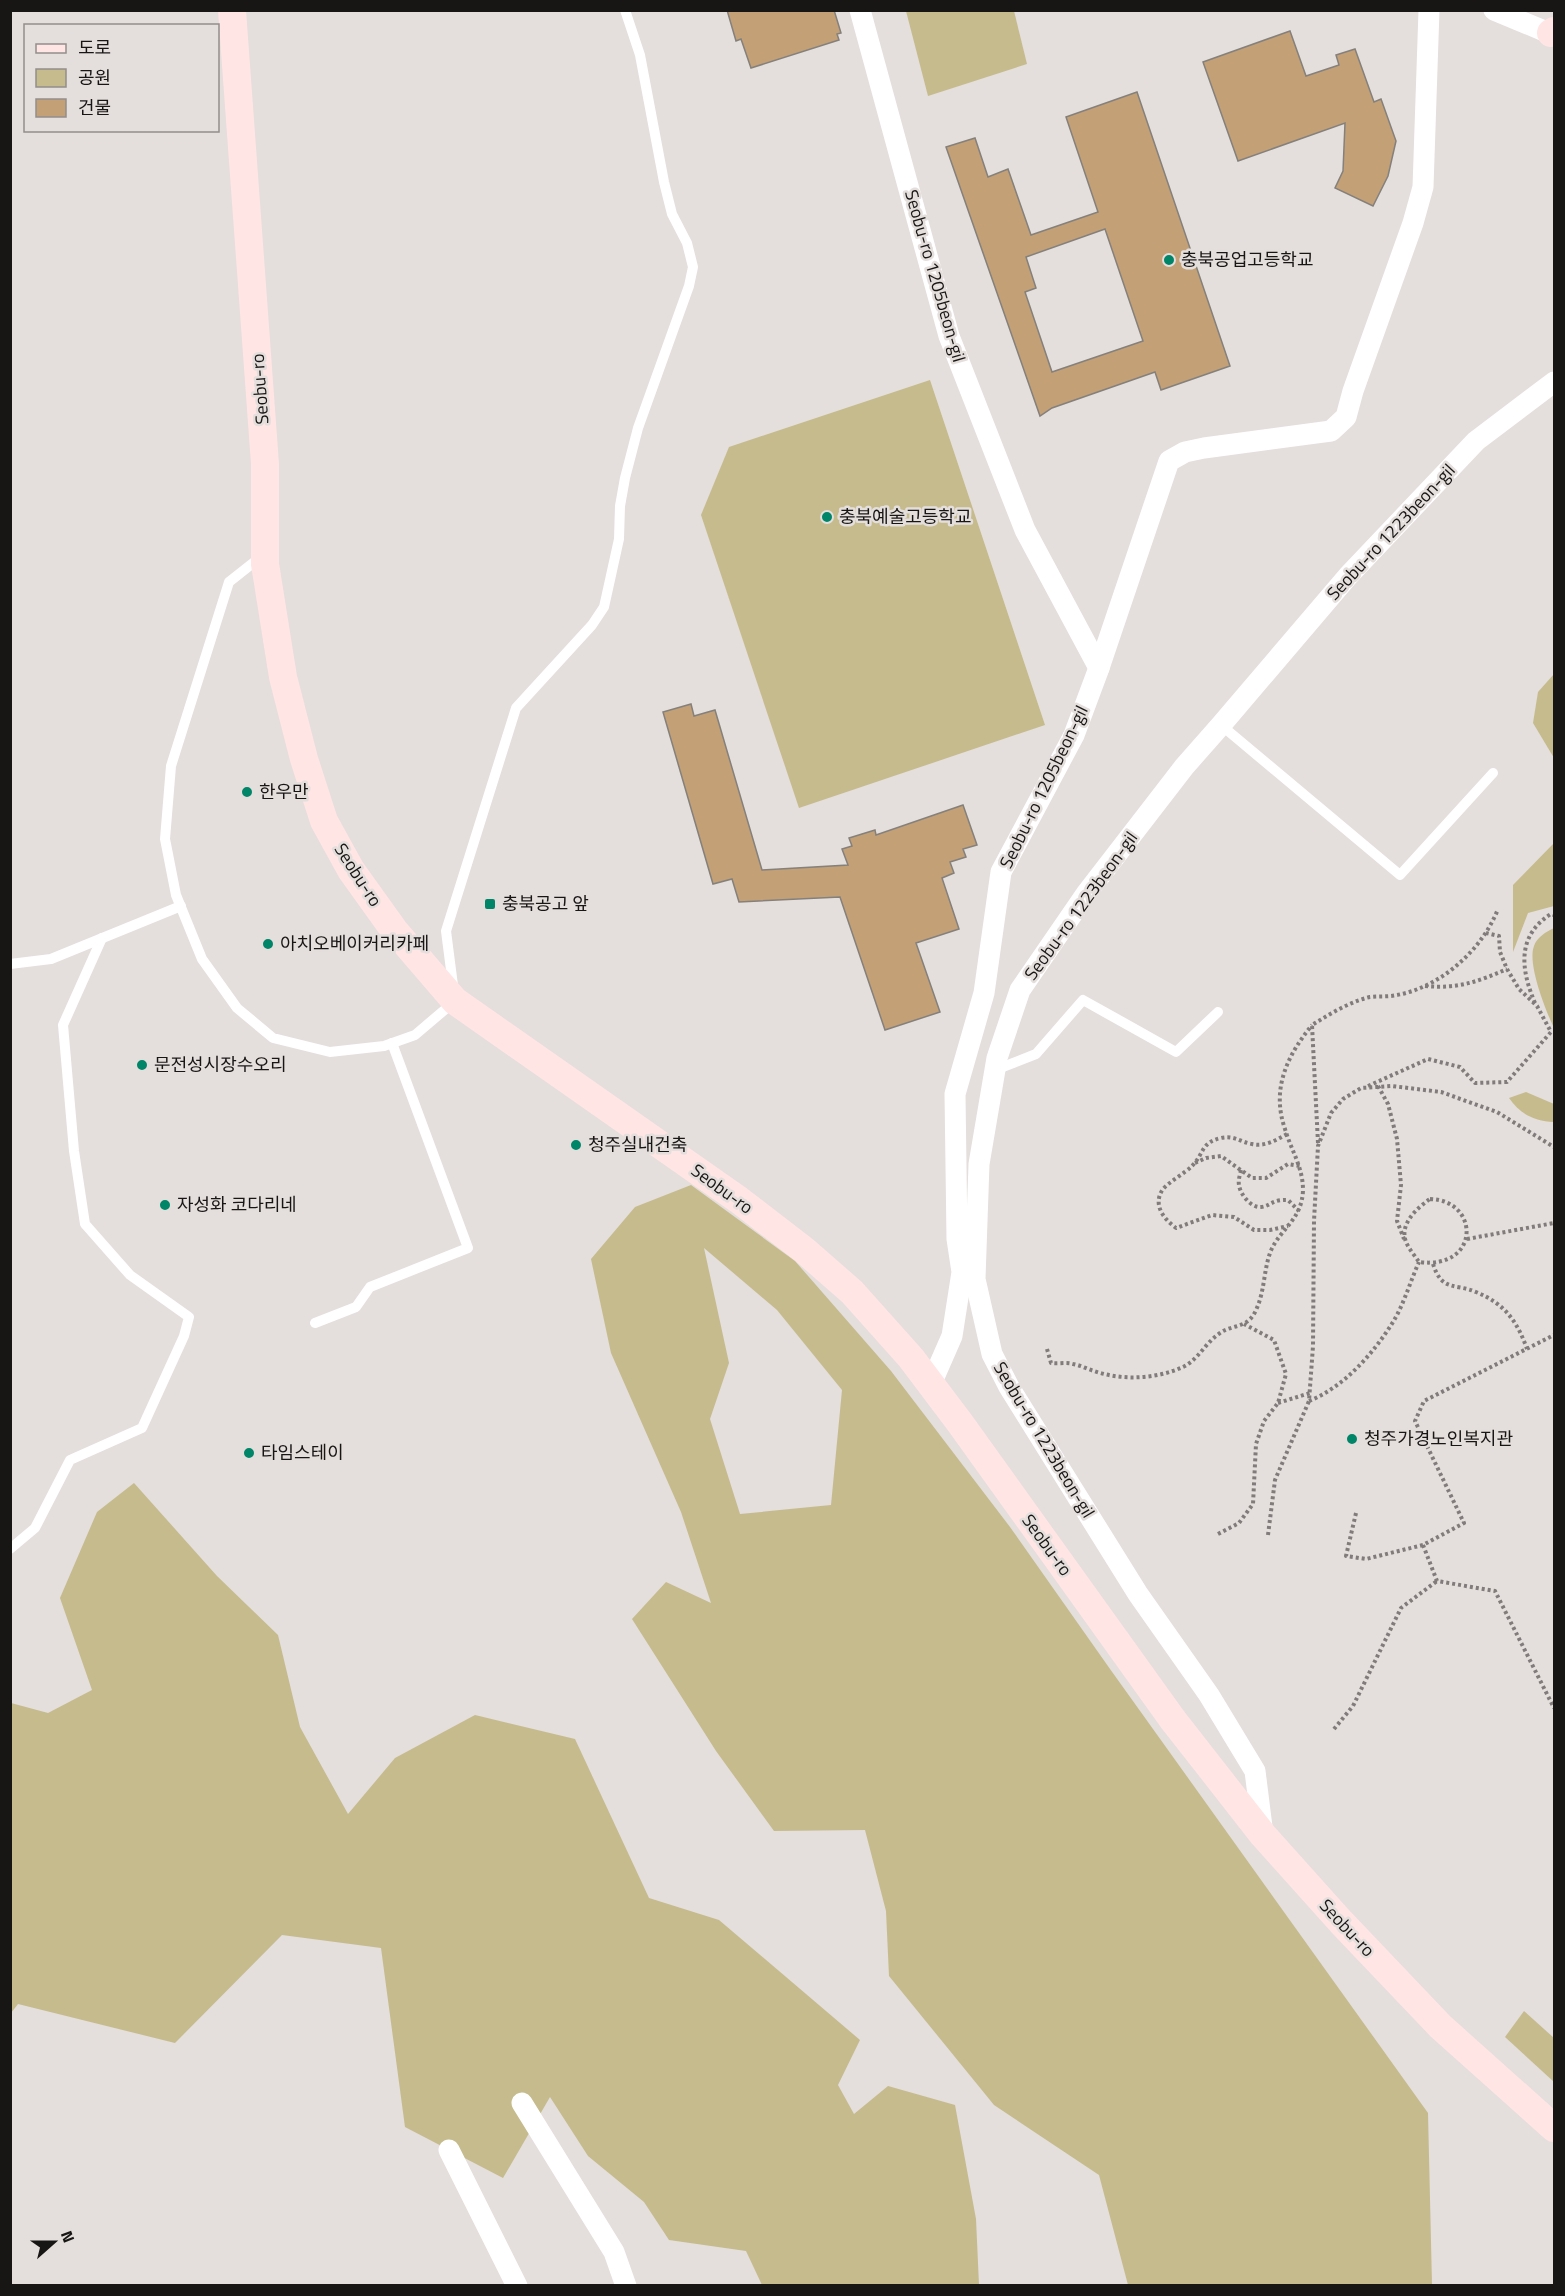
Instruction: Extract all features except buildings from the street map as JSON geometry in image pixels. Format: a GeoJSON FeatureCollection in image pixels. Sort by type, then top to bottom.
{"type":"FeatureCollection","features":[{"type":"Feature","properties":{"kind":"main road","name":"Seobu-ro"},"geometry":{"type":"LineString","coordinates":[[232,10],[265,464],[265,554],[283,677],[304,759],[324,821],[351,870],[388,921],[455,1001],[739,1200],[804,1250],[852,1292],[931,1384],[1173,1720],[1263,1835],[1341,1922],[1440,2025],[1554,2128]]}},
{"type":"Feature","properties":{"kind":"street","name":"Seobu-ro 1205beon-gil"},"geometry":{"type":"LineString","coordinates":[[860,10],[949,336],[1025,530],[1099,668],[1074,735],[1001,872],[984,993],[955,1094],[957,1239],[962,1272],[952,1336],[931,1384]]}},
{"type":"Feature","properties":{"kind":"street"},"geometry":{"type":"LineString","coordinates":[[1099,668],[1169,461],[1194,450],[1331,431],[1346,417],[1413,223],[1423,187],[1429,10]]}},
{"type":"Feature","properties":{"kind":"street"},"geometry":{"type":"LineString","coordinates":[[1494,10],[1553,33]]}},
{"type":"Feature","properties":{"kind":"street","name":"Seobu-ro 1223beon-gil"},"geometry":{"type":"LineString","coordinates":[[1263,1835],[1255,1771],[1209,1695],[1138,1594],[1009,1387],[992,1354],[975,1279],[979,1169],[997,1058],[1020,990],[1086,894],[1184,766],[1348,576],[1476,441],[1554,382]]}},
{"type":"Feature","properties":{"kind":"street"},"geometry":{"type":"LineString","coordinates":[[956,1166],[979,1169]]}},
{"type":"Feature","properties":{"kind":"street"},"geometry":{"type":"LineString","coordinates":[[522,2103],[614,2252],[621,2284]]}},
{"type":"Feature","properties":{"kind":"street"},"geometry":{"type":"LineString","coordinates":[[449,2150],[517,2286]]}},
{"type":"Feature","properties":{"kind":"lane"},"geometry":{"type":"LineString","coordinates":[[265,554],[229,582],[171,766],[165,839],[176,895],[202,959],[237,1008],[273,1038],[330,1052],[384,1046],[415,1035],[455,1001],[446,931],[516,708],[592,625],[604,607],[618,539],[625,478],[638,428],[689,286],[693,267],[687,243],[672,214],[640,56],[625,10]]}},
{"type":"Feature","properties":{"kind":"lane"},"geometry":{"type":"LineString","coordinates":[[1221,725],[1401,875],[1493,773]]}},
{"type":"Feature","properties":{"kind":"lane"},"geometry":{"type":"LineString","coordinates":[[10,964],[51,959],[181,906]]}},
{"type":"Feature","properties":{"kind":"lane"},"geometry":{"type":"LineString","coordinates":[[10,1550],[35,1528],[70,1460],[142,1428],[184,1336],[189,1317],[130,1275],[85,1224],[74,1151],[63,1025],[102,938]]}},
{"type":"Feature","properties":{"kind":"lane"},"geometry":{"type":"LineString","coordinates":[[995,1071],[1036,1054],[1083,1000],[1176,1052],[1218,1012]]}},
{"type":"Feature","properties":{"kind":"lane"},"geometry":{"type":"LineString","coordinates":[[315,1323],[356,1307],[370,1287],[468,1248],[392,1043]]}},
{"type":"Feature","properties":{"kind":"path"},"geometry":{"type":"LineString","coordinates":[[1047,1349],[1050,1363],[1072,1363],[1096,1372],[1126,1378],[1157,1375],[1184,1366],[1220,1333],[1239,1328],[1252,1317],[1262,1296],[1271,1251],[1299,1211],[1303,1190],[1300,1166],[1287,1134],[1278,1100],[1281,1083],[1297,1045],[1312,1026],[1335,1010],[1369,998],[1398,995],[1425,986],[1452,969],[1486,933],[1498,909]]}},
{"type":"Feature","properties":{"kind":"path"},"geometry":{"type":"LineString","coordinates":[[1318,1146],[1332,1113],[1343,1099],[1361,1088],[1428,1059],[1460,1067],[1475,1083],[1507,1082],[1551,1032],[1528,987],[1523,963],[1528,938],[1540,921],[1551,914],[1554,915]]}},
{"type":"Feature","properties":{"kind":"path"},"geometry":{"type":"LineString","coordinates":[[1486,933],[1499,936],[1500,952],[1507,969],[1519,989],[1537,1006]]}},
{"type":"Feature","properties":{"kind":"path"},"geometry":{"type":"LineString","coordinates":[[1425,986],[1448,988],[1474,983],[1507,969]]}},
{"type":"Feature","properties":{"kind":"path"},"geometry":{"type":"LineString","coordinates":[[1268,1535],[1275,1480],[1309,1401],[1310,1393],[1318,1146],[1312,1026]]}},
{"type":"Feature","properties":{"kind":"path"},"geometry":{"type":"LineString","coordinates":[[1361,1088],[1378,1086],[1441,1092],[1497,1112],[1554,1147]]}},
{"type":"Feature","properties":{"kind":"path"},"geometry":{"type":"LineString","coordinates":[[1378,1086],[1388,1104],[1397,1139],[1401,1185],[1397,1221],[1419,1262]]}},
{"type":"Feature","properties":{"kind":"path"},"geometry":{"type":"LineString","coordinates":[[1195,1164],[1208,1142],[1234,1137],[1252,1144],[1270,1143],[1287,1134]]}},
{"type":"Feature","properties":{"kind":"path"},"geometry":{"type":"LineString","coordinates":[[1289,1226],[1270,1230],[1254,1230],[1234,1217],[1212,1215],[1176,1228],[1163,1218],[1159,1205],[1163,1190],[1206,1158],[1221,1156],[1252,1178],[1266,1178],[1288,1164],[1300,1166]]}},
{"type":"Feature","properties":{"kind":"path"},"geometry":{"type":"LineString","coordinates":[[1241,1170],[1239,1186],[1243,1196],[1253,1205],[1261,1207],[1276,1200],[1288,1200],[1299,1211]]}},
{"type":"Feature","properties":{"kind":"path"},"geometry":{"type":"LineString","coordinates":[[1405,1239],[1407,1221],[1418,1208],[1431,1199],[1452,1205],[1463,1217],[1468,1234],[1464,1247],[1450,1260],[1433,1264],[1419,1262]]}},
{"type":"Feature","properties":{"kind":"path"},"geometry":{"type":"LineString","coordinates":[[1466,1239],[1554,1223]]}},
{"type":"Feature","properties":{"kind":"path"},"geometry":{"type":"LineString","coordinates":[[1309,1401],[1323,1395],[1345,1379],[1367,1356],[1393,1321],[1419,1262]]}},
{"type":"Feature","properties":{"kind":"path"},"geometry":{"type":"LineString","coordinates":[[1433,1264],[1437,1277],[1451,1288],[1474,1291],[1495,1302],[1516,1323],[1527,1349]]}},
{"type":"Feature","properties":{"kind":"path"},"geometry":{"type":"LineString","coordinates":[[1218,1534],[1239,1523],[1253,1504],[1256,1444],[1264,1421],[1278,1403],[1286,1374],[1274,1340],[1244,1324]]}},
{"type":"Feature","properties":{"kind":"path"},"geometry":{"type":"LineString","coordinates":[[1356,1513],[1346,1556],[1366,1559],[1423,1545],[1464,1523],[1415,1421],[1424,1401],[1554,1335]]}},
{"type":"Feature","properties":{"kind":"path"},"geometry":{"type":"LineString","coordinates":[[1278,1403],[1310,1393]]}},
{"type":"Feature","properties":{"kind":"path"},"geometry":{"type":"LineString","coordinates":[[1423,1545],[1437,1581]]}},
{"type":"Feature","properties":{"kind":"path"},"geometry":{"type":"LineString","coordinates":[[1334,1729],[1353,1706],[1401,1608],[1437,1581],[1495,1591],[1554,1708]]}},
{"type":"Feature","properties":{"kind":"green space"},"geometry":{"type":"Polygon","coordinates":[[[906,11],[1014,11],[1027,64],[928,96],[906,11]]]}},
{"type":"Feature","properties":{"kind":"green space"},"geometry":{"type":"Polygon","coordinates":[[[930,380],[1045,725],[799,808],[701,515],[729,447],[930,380]]]}},
{"type":"Feature","properties":{"kind":"green space"},"geometry":{"type":"Polygon","coordinates":[[[1554,674],[1554,758],[1533,723],[1538,692],[1554,674]]]}},
{"type":"Feature","properties":{"kind":"green space"},"geometry":{"type":"Polygon","coordinates":[[[1554,843],[1554,906],[1528,913],[1513,952],[1513,885],[1554,843]]]}},
{"type":"Feature","properties":{"kind":"green space"},"geometry":{"type":"Polygon","coordinates":[[[1554,928],[1554,1028],[1538,987],[1533,954],[1537,940],[1554,928]]]}},
{"type":"Feature","properties":{"kind":"green space"},"geometry":{"type":"Polygon","coordinates":[[[1526,1092],[1554,1104],[1554,1122],[1528,1116],[1509,1098],[1526,1092]]]}},
{"type":"Feature","properties":{"kind":"green space"},"geometry":{"type":"Polygon","coordinates":[[[691,1185],[795,1261],[891,1371],[1010,1527],[1428,2113],[1432,2285],[1128,2285],[1099,2175],[994,2105],[889,1976],[886,1911],[865,1830],[774,1831],[716,1751],[632,1619],[666,1582],[711,1603],[681,1512],[611,1353],[591,1259],[635,1207],[691,1185]],[[704,1248],[729,1363],[710,1419],[740,1514],[831,1505],[842,1390],[777,1310],[704,1248]]]}},
{"type":"Feature","properties":{"kind":"green space"},"geometry":{"type":"Polygon","coordinates":[[[134,1483],[217,1576],[278,1635],[300,1727],[348,1814],[395,1758],[475,1715],[575,1739],[649,1898],[719,1920],[860,2040],[838,2085],[854,2114],[888,2086],[955,2105],[976,2219],[979,2285],[762,2285],[746,2251],[669,2240],[644,2202],[588,2156],[550,2097],[503,2178],[405,2127],[381,1948],[282,1935],[175,2043],[18,2004],[11,2013],[11,1703],[48,1713],[92,1690],[60,1598],[97,1512],[134,1483]]]}},
{"type":"Feature","properties":{"kind":"green space"},"geometry":{"type":"Polygon","coordinates":[[[1524,2011],[1554,2038],[1554,2082],[1505,2037],[1524,2011]]]}},
{"type":"Feature","properties":{"kind":"place","name":"충북공업고등학교"},"geometry":{"type":"Point","coordinates":[1169,260]}},
{"type":"Feature","properties":{"kind":"place","name":"충북예술고등학교"},"geometry":{"type":"Point","coordinates":[827,517]}},
{"type":"Feature","properties":{"kind":"place","name":"한우만"},"geometry":{"type":"Point","coordinates":[247,792]}},
{"type":"Feature","properties":{"kind":"place","name":"충북공고 앞"},"geometry":{"type":"Point","coordinates":[490,904]}},
{"type":"Feature","properties":{"kind":"place","name":"아치오베이커리카페"},"geometry":{"type":"Point","coordinates":[268,944]}},
{"type":"Feature","properties":{"kind":"place","name":"문전성시장수오리"},"geometry":{"type":"Point","coordinates":[142,1065]}},
{"type":"Feature","properties":{"kind":"place","name":"청주실내건축"},"geometry":{"type":"Point","coordinates":[576,1145]}},
{"type":"Feature","properties":{"kind":"place","name":"자성화 코다리네"},"geometry":{"type":"Point","coordinates":[165,1205]}},
{"type":"Feature","properties":{"kind":"place","name":"청주가경노인복지관"},"geometry":{"type":"Point","coordinates":[1352,1439]}},
{"type":"Feature","properties":{"kind":"place","name":"타임스테이"},"geometry":{"type":"Point","coordinates":[249,1453]}}]}
